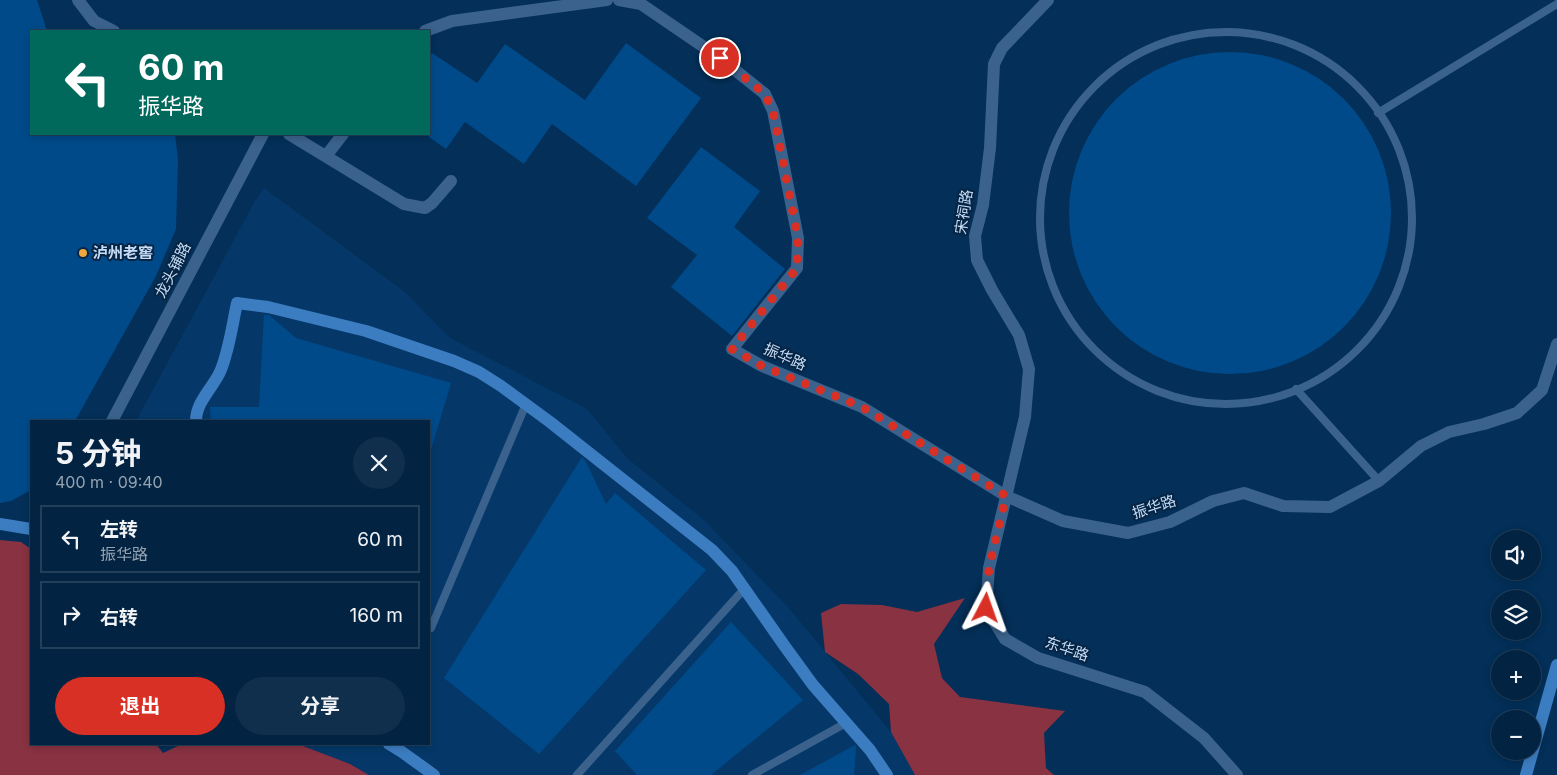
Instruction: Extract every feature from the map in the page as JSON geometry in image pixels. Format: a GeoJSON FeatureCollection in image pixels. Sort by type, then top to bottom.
{"type":"FeatureCollection","features":[{"type":"Feature","properties":{"kind":"street"},"geometry":{"type":"LineString","coordinates":[[78,0],[94,21],[112,30]]}},
{"type":"Feature","properties":{"kind":"street"},"geometry":{"type":"LineString","coordinates":[[427,30],[452,20],[607,0]]}},
{"type":"Feature","properties":{"kind":"street","name":"振华路"},"geometry":{"type":"LineString","coordinates":[[619,0],[641,4],[720,58],[765,94],[773,111],[798,238],[797,268],[732,349],[762,366],[862,407],[1006,496],[1064,521],[1128,533],[1170,522],[1213,501],[1244,493],[1283,506],[1330,507],[1378,481],[1421,446],[1449,432],[1484,424],[1518,413],[1542,390],[1557,344]]}},
{"type":"Feature","properties":{"kind":"street","name":"宋祠路"},"geometry":{"type":"LineString","coordinates":[[1006,496],[1025,417],[1029,369],[1019,335],[992,290],[977,260],[975,236],[983,205],[990,148],[994,64],[1002,48],[1048,0]]}},
{"type":"Feature","properties":{"kind":"street","name":"龙头铺路"},"geometry":{"type":"LineString","coordinates":[[113,420],[261,135]]}},
{"type":"Feature","properties":{"kind":"street"},"geometry":{"type":"LineString","coordinates":[[291,135],[404,204],[425,208],[432,203],[451,181]]}},
{"type":"Feature","properties":{"kind":"street"},"geometry":{"type":"LineString","coordinates":[[326,156],[343,135]]}},
{"type":"Feature","properties":{"kind":"street"},"geometry":{"type":"LineString","coordinates":[[196,420],[199,405],[220,372],[228,346],[237,303],[268,307],[366,331],[454,361],[479,372],[526,404],[646,496],[712,550],[732,571],[813,685],[870,750],[887,775]]}},
{"type":"Feature","properties":{"kind":"street","name":"东华路"},"geometry":{"type":"LineString","coordinates":[[1006,496],[989,568],[986,608],[1005,639],[1038,658],[1145,692],[1204,738],[1237,775]]}},
{"type":"Feature","properties":{"kind":"street"},"geometry":{"type":"LineString","coordinates":[[0,524],[30,529]]}},
{"type":"Feature","properties":{"kind":"street"},"geometry":{"type":"LineString","coordinates":[[1526,775],[1557,665]]}},
{"type":"Feature","properties":{"kind":"street"},"geometry":{"type":"LineString","coordinates":[[391,745],[434,775]]}},
{"type":"Feature","properties":{"kind":"lane"},"geometry":{"type":"LineString","coordinates":[[1378,113],[1557,4]]}},
{"type":"Feature","properties":{"kind":"lane"},"geometry":{"type":"LineString","coordinates":[[1195,32],[1254,32],[1316,54],[1366,94],[1378,113],[1400,150],[1414,213],[1404,277],[1374,334],[1325,378],[1265,402],[1200,404],[1143,386],[1095,352],[1060,305],[1040,249],[1040,190],[1058,134],[1092,86],[1139,51],[1195,32]]}},
{"type":"Feature","properties":{"kind":"lane"},"geometry":{"type":"LineString","coordinates":[[1296,389],[1378,481]]}},
{"type":"Feature","properties":{"kind":"lane"},"geometry":{"type":"LineString","coordinates":[[430,628],[526,404]]}},
{"type":"Feature","properties":{"kind":"lane"},"geometry":{"type":"LineString","coordinates":[[577,775],[744,589]]}},
{"type":"Feature","properties":{"kind":"lane"},"geometry":{"type":"LineString","coordinates":[[752,775],[846,723]]}},
{"type":"Feature","properties":{"kind":"shaded area"},"geometry":{"type":"Polygon","coordinates":[[[264,188],[405,292],[450,338],[587,409],[627,458],[704,520],[788,607],[891,732],[915,775],[369,775],[350,764],[301,745],[430,745],[430,420],[137,420],[255,201],[264,188]]]}},
{"type":"Feature","properties":{"kind":"shaded area"},"geometry":{"type":"Polygon","coordinates":[[[0,540],[21,542],[30,548],[30,745],[157,745],[163,753],[180,745],[301,745],[350,764],[369,775],[0,775],[0,540]]]}},
{"type":"Feature","properties":{"kind":"shaded area"},"geometry":{"type":"Polygon","coordinates":[[[965,598],[934,644],[942,678],[960,697],[1065,711],[1044,733],[1046,768],[1054,775],[915,775],[891,732],[889,704],[858,674],[825,652],[821,613],[841,604],[882,605],[917,612],[965,598]]]}},
{"type":"Feature","properties":{"kind":"building","name":"泸州老窖"},"geometry":{"type":"Polygon","coordinates":[[[0,0],[37,0],[47,30],[30,30],[30,135],[175,135],[178,160],[176,229],[156,276],[76,420],[30,420],[30,491],[11,501],[0,503],[0,0]]]}},
{"type":"Feature","properties":{"kind":"building"},"geometry":{"type":"Polygon","coordinates":[[[626,43],[701,98],[636,186],[552,124],[524,164],[465,122],[446,149],[429,137],[430,56],[432,53],[477,83],[505,44],[585,100],[626,43]]]}},
{"type":"Feature","properties":{"kind":"building"},"geometry":{"type":"Polygon","coordinates":[[[1230,52],[1261,55],[1292,64],[1320,79],[1344,99],[1364,123],[1379,151],[1388,182],[1391,213],[1388,244],[1379,275],[1364,303],[1344,327],[1320,347],[1292,362],[1261,371],[1230,374],[1199,371],[1168,362],[1140,347],[1116,327],[1096,303],[1081,275],[1072,244],[1069,213],[1072,182],[1081,151],[1096,123],[1116,99],[1140,79],[1168,64],[1199,55],[1230,52]]]}},
{"type":"Feature","properties":{"kind":"building"},"geometry":{"type":"Polygon","coordinates":[[[701,147],[760,191],[734,227],[785,269],[732,336],[671,287],[697,255],[647,218],[701,147]]]}},
{"type":"Feature","properties":{"kind":"building"},"geometry":{"type":"Polygon","coordinates":[[[264,315],[269,315],[296,338],[451,383],[431,450],[430,420],[211,420],[210,407],[259,407],[264,315]]]}},
{"type":"Feature","properties":{"kind":"building"},"geometry":{"type":"Polygon","coordinates":[[[582,457],[606,504],[615,493],[706,570],[539,754],[444,678],[582,457]]]}},
{"type":"Feature","properties":{"kind":"building"},"geometry":{"type":"Polygon","coordinates":[[[731,622],[803,700],[711,775],[637,775],[615,751],[731,622]]]}},
{"type":"Feature","properties":{"kind":"building"},"geometry":{"type":"Polygon","coordinates":[[[855,745],[854,775],[800,775],[855,745]]]}},
{"type":"Feature","properties":{"kind":"place","name":"泸州老窖"},"geometry":{"type":"Point","coordinates":[83,253]}},
{"type":"Feature","properties":{"kind":"route"},"geometry":{"type":"LineString","coordinates":[[720,58],[765,94],[773,111],[798,238],[797,268],[732,349],[762,366],[862,407],[1006,496],[989,568],[986,608]]}}]}
